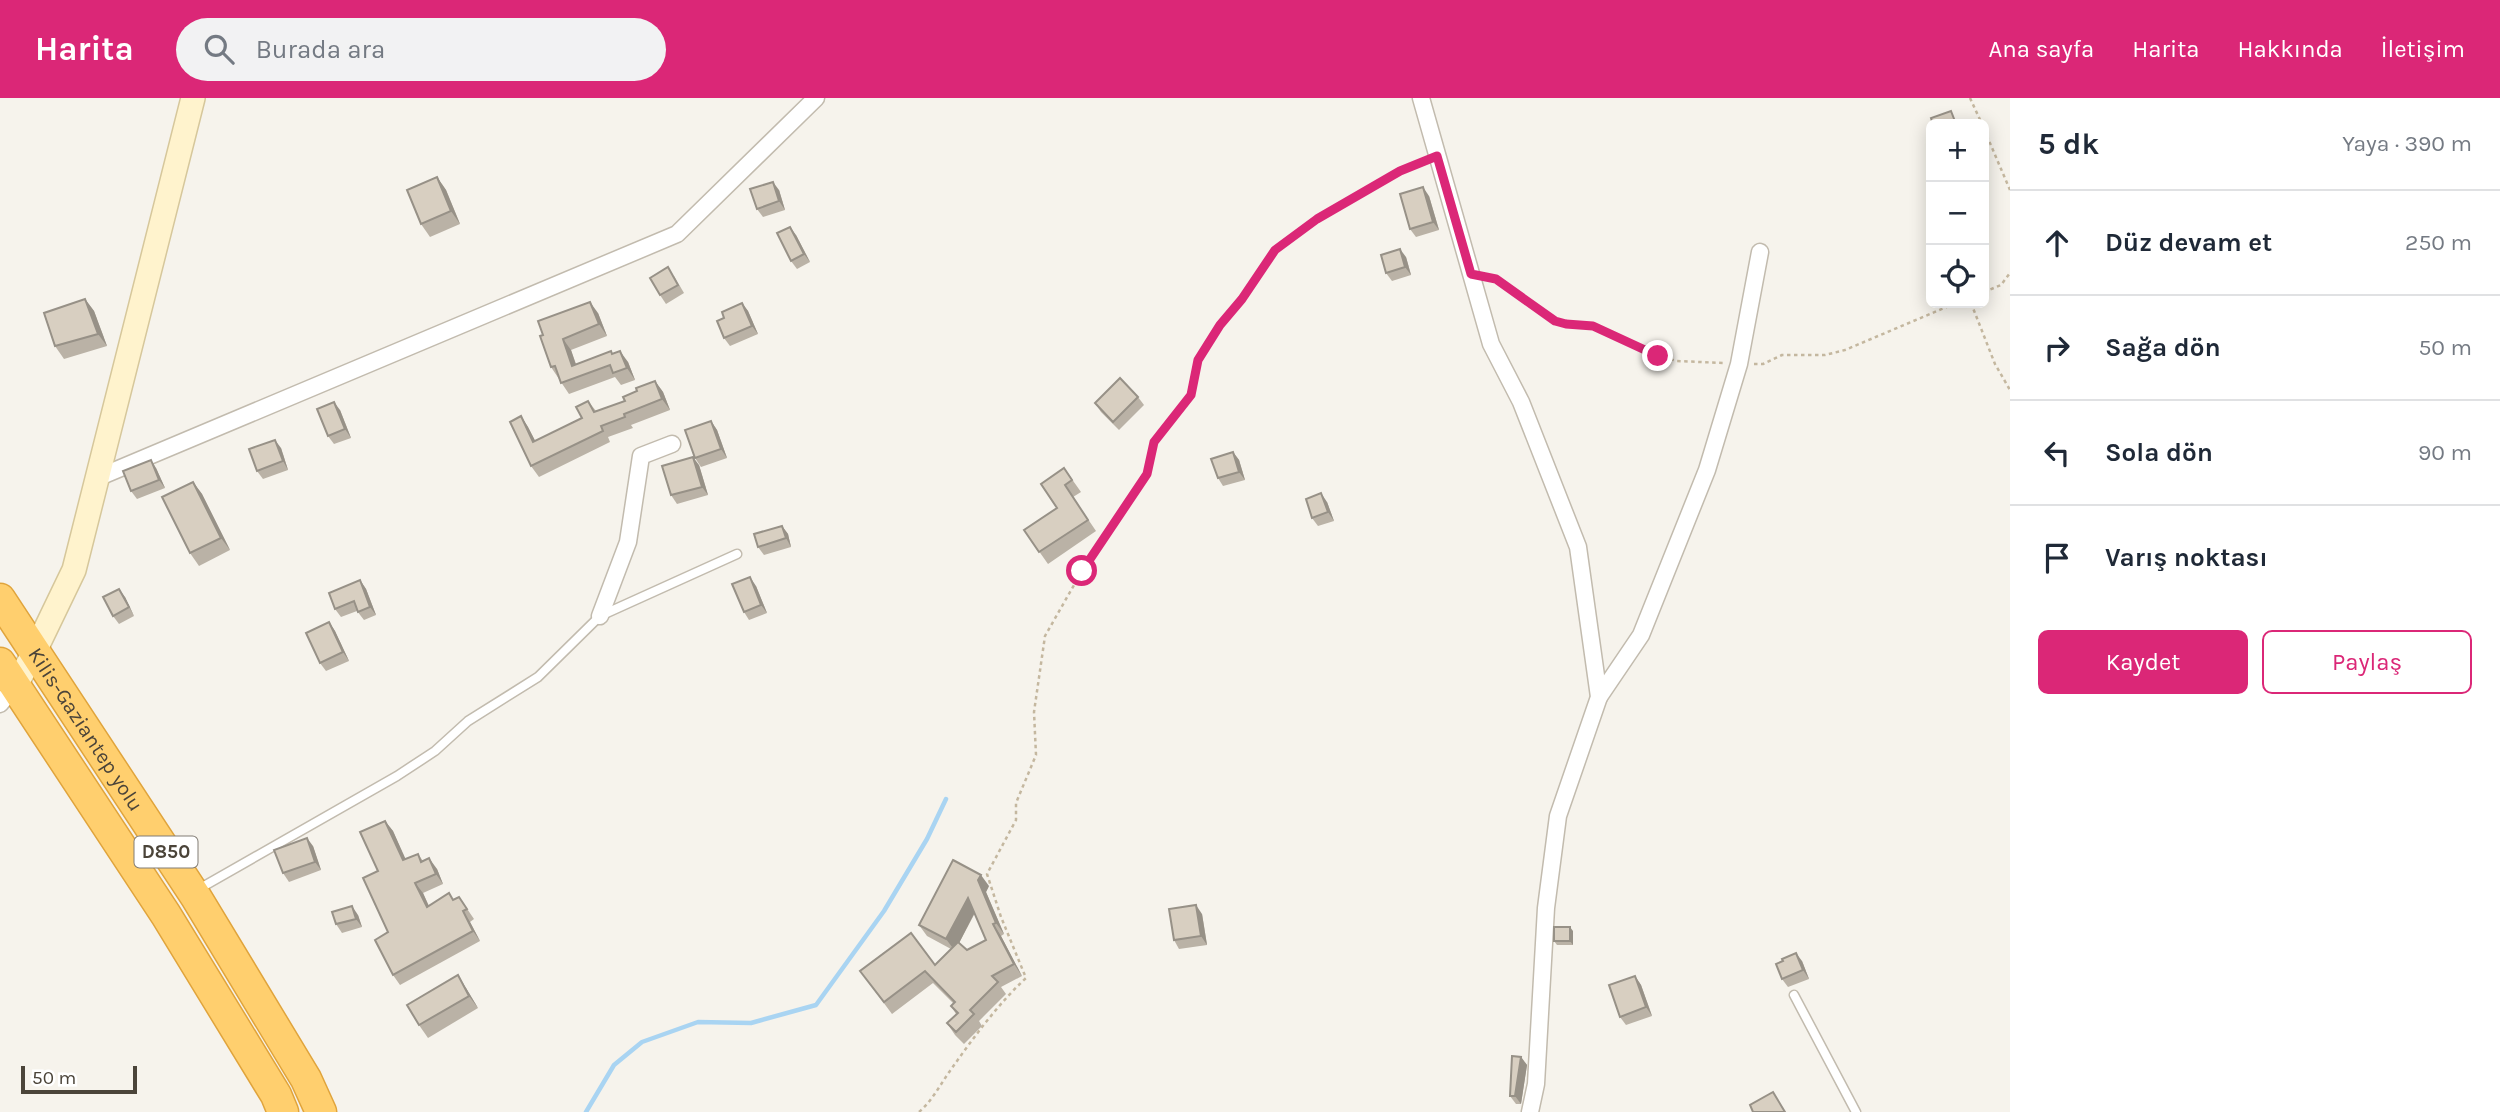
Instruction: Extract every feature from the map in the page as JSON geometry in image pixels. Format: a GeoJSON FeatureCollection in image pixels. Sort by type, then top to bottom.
{"type":"FeatureCollection","features":[{"type":"Feature","properties":{"kind":"highway","name":"Kilis-Gaziantep yolu"},"geometry":{"type":"LineString","coordinates":[[0,599],[193,893],[306,1079],[321,1112]]}},
{"type":"Feature","properties":{"kind":"highway","name":"Kilis-Gaziantep yolu"},"geometry":{"type":"LineString","coordinates":[[5,684],[166,915],[283,1112]]}},
{"type":"Feature","properties":{"kind":"street"},"geometry":{"type":"LineString","coordinates":[[97,478],[677,234],[816,98]]}},
{"type":"Feature","properties":{"kind":"street"},"geometry":{"type":"LineString","coordinates":[[1421,98],[1491,344],[1521,402],[1578,547],[1599,697]]}},
{"type":"Feature","properties":{"kind":"street"},"geometry":{"type":"LineString","coordinates":[[5,684],[34,653],[74,570],[196,100]]}},
{"type":"Feature","properties":{"kind":"street"},"geometry":{"type":"LineString","coordinates":[[1530,1112],[1536,1084],[1546,908],[1558,816],[1599,697],[1641,635],[1707,470],[1739,364],[1760,252]]}},
{"type":"Feature","properties":{"kind":"street"},"geometry":{"type":"LineString","coordinates":[[600,616],[628,542],[641,456],[672,444]]}},
{"type":"Feature","properties":{"kind":"lane"},"geometry":{"type":"LineString","coordinates":[[193,893],[397,776],[435,751],[468,721],[538,677],[600,616],[737,554]]}},
{"type":"Feature","properties":{"kind":"lane"},"geometry":{"type":"LineString","coordinates":[[1794,995],[1856,1112]]}},
{"type":"Feature","properties":{"kind":"path"},"geometry":{"type":"LineString","coordinates":[[1970,98],[1979,119]]}},
{"type":"Feature","properties":{"kind":"path"},"geometry":{"type":"LineString","coordinates":[[1989,141],[2010,190]]}},
{"type":"Feature","properties":{"kind":"path"},"geometry":{"type":"LineString","coordinates":[[919,1112],[928,1104],[951,1068],[1008,995],[1026,978],[987,874],[1016,820],[1016,803],[1036,755],[1034,712],[1045,636],[1082,571],[1147,474],[1154,442],[1191,395],[1198,360],[1275,250],[1317,219],[1353,198],[1400,171],[1437,156]]}},
{"type":"Feature","properties":{"kind":"path"},"geometry":{"type":"LineString","coordinates":[[2001,285],[2010,273]]}},
{"type":"Feature","properties":{"kind":"path"},"geometry":{"type":"LineString","coordinates":[[1471,274],[1496,279],[1555,321],[1593,326],[1658,356],[1677,361],[1763,364],[1783,355],[1825,355],[1845,350],[1944,308]]}},
{"type":"Feature","properties":{"kind":"path"},"geometry":{"type":"LineString","coordinates":[[1989,290],[2010,282]]}},
{"type":"Feature","properties":{"kind":"path"},"geometry":{"type":"LineString","coordinates":[[1973,308],[1995,364],[2010,390]]}},
{"type":"Feature","properties":{"kind":"building"},"geometry":{"type":"Polygon","coordinates":[[[1951,111],[1954,119],[1931,119],[1951,111]]]}},
{"type":"Feature","properties":{"kind":"building"},"geometry":{"type":"Polygon","coordinates":[[[437,177],[451,211],[421,224],[407,190],[437,177]]]}},
{"type":"Feature","properties":{"kind":"building"},"geometry":{"type":"Polygon","coordinates":[[[773,182],[779,201],[757,209],[750,189],[773,182]]]}},
{"type":"Feature","properties":{"kind":"building"},"geometry":{"type":"Polygon","coordinates":[[[1423,187],[1433,222],[1410,229],[1400,194],[1423,187]]]}},
{"type":"Feature","properties":{"kind":"building"},"geometry":{"type":"Polygon","coordinates":[[[790,227],[804,254],[791,261],[777,233],[790,227]]]}},
{"type":"Feature","properties":{"kind":"building"},"geometry":{"type":"Polygon","coordinates":[[[1400,249],[1405,267],[1386,273],[1381,255],[1400,249]]]}},
{"type":"Feature","properties":{"kind":"building"},"geometry":{"type":"Polygon","coordinates":[[[668,267],[678,285],[660,295],[650,278],[668,267]]]}},
{"type":"Feature","properties":{"kind":"building"},"geometry":{"type":"Polygon","coordinates":[[[85,299],[98,334],[55,346],[44,313],[85,299]]]}},
{"type":"Feature","properties":{"kind":"building"},"geometry":{"type":"Polygon","coordinates":[[[590,302],[599,324],[563,339],[572,366],[611,351],[612,354],[620,351],[627,368],[613,373],[610,365],[561,383],[555,366],[551,367],[540,336],[543,335],[538,321],[590,302]]]}},
{"type":"Feature","properties":{"kind":"building"},"geometry":{"type":"Polygon","coordinates":[[[742,303],[752,326],[724,338],[717,321],[724,318],[722,312],[742,303]]]}},
{"type":"Feature","properties":{"kind":"building"},"geometry":{"type":"Polygon","coordinates":[[[1120,378],[1138,397],[1113,422],[1095,403],[1120,378]]]}},
{"type":"Feature","properties":{"kind":"building"},"geometry":{"type":"Polygon","coordinates":[[[655,381],[662,399],[624,414],[625,417],[601,426],[603,431],[531,466],[510,422],[521,416],[533,442],[582,418],[576,407],[588,401],[594,412],[625,401],[623,397],[637,391],[636,388],[655,381]]]}},
{"type":"Feature","properties":{"kind":"building"},"geometry":{"type":"Polygon","coordinates":[[[334,402],[345,429],[328,436],[317,409],[334,402]]]}},
{"type":"Feature","properties":{"kind":"building"},"geometry":{"type":"Polygon","coordinates":[[[711,421],[721,449],[695,458],[685,430],[711,421]]]}},
{"type":"Feature","properties":{"kind":"building"},"geometry":{"type":"Polygon","coordinates":[[[275,440],[283,461],[257,471],[249,449],[275,440]]]}},
{"type":"Feature","properties":{"kind":"building"},"geometry":{"type":"Polygon","coordinates":[[[1233,452],[1239,472],[1218,478],[1211,459],[1233,452]]]}},
{"type":"Feature","properties":{"kind":"building"},"geometry":{"type":"Polygon","coordinates":[[[693,457],[702,487],[671,495],[662,466],[693,457]]]}},
{"type":"Feature","properties":{"kind":"building"},"geometry":{"type":"Polygon","coordinates":[[[151,460],[159,480],[131,491],[123,471],[151,460]]]}},
{"type":"Feature","properties":{"kind":"building"},"geometry":{"type":"Polygon","coordinates":[[[1064,468],[1072,480],[1065,485],[1088,520],[1039,552],[1024,530],[1057,508],[1041,484],[1064,468]]]}},
{"type":"Feature","properties":{"kind":"building"},"geometry":{"type":"Polygon","coordinates":[[[193,482],[221,538],[190,553],[162,497],[193,482]]]}},
{"type":"Feature","properties":{"kind":"building"},"geometry":{"type":"Polygon","coordinates":[[[1321,493],[1328,512],[1312,518],[1306,499],[1321,493]]]}},
{"type":"Feature","properties":{"kind":"building"},"geometry":{"type":"Polygon","coordinates":[[[782,526],[786,538],[758,547],[754,534],[782,526]]]}},
{"type":"Feature","properties":{"kind":"building"},"geometry":{"type":"Polygon","coordinates":[[[750,577],[761,605],[744,612],[732,584],[750,577]]]}},
{"type":"Feature","properties":{"kind":"building"},"geometry":{"type":"Polygon","coordinates":[[[360,580],[370,607],[358,612],[354,601],[335,609],[329,593],[360,580]]]}},
{"type":"Feature","properties":{"kind":"building"},"geometry":{"type":"Polygon","coordinates":[[[119,589],[129,607],[113,616],[103,597],[119,589]]]}},
{"type":"Feature","properties":{"kind":"building"},"geometry":{"type":"Polygon","coordinates":[[[329,622],[343,652],[320,663],[306,633],[329,622]]]}},
{"type":"Feature","properties":{"kind":"building"},"geometry":{"type":"Polygon","coordinates":[[[385,821],[403,860],[418,854],[421,862],[429,858],[436,874],[415,883],[427,907],[449,893],[453,900],[459,897],[467,909],[463,911],[473,931],[393,975],[375,940],[388,932],[363,878],[378,871],[360,832],[385,821]]]}},
{"type":"Feature","properties":{"kind":"building"},"geometry":{"type":"Polygon","coordinates":[[[307,838],[315,862],[283,873],[274,850],[307,838]]]}},
{"type":"Feature","properties":{"kind":"building"},"geometry":{"type":"Polygon","coordinates":[[[953,860],[981,875],[978,880],[996,923],[993,924],[1014,964],[992,976],[998,982],[970,1010],[974,1014],[956,1032],[947,1023],[958,1013],[951,1006],[955,1002],[925,971],[884,1002],[860,971],[911,933],[935,965],[958,942],[967,950],[986,940],[968,898],[946,939],[919,925],[953,860]]]}},
{"type":"Feature","properties":{"kind":"building"},"geometry":{"type":"Polygon","coordinates":[[[1196,905],[1201,936],[1174,940],[1169,909],[1196,905]]]}},
{"type":"Feature","properties":{"kind":"building"},"geometry":{"type":"Polygon","coordinates":[[[352,906],[356,919],[336,924],[332,912],[352,906]]]}},
{"type":"Feature","properties":{"kind":"building"},"geometry":{"type":"Polygon","coordinates":[[[1554,927],[1570,927],[1570,941],[1554,941],[1554,927]]]}},
{"type":"Feature","properties":{"kind":"building"},"geometry":{"type":"Polygon","coordinates":[[[1796,953],[1803,970],[1782,979],[1776,964],[1796,953]]]}},
{"type":"Feature","properties":{"kind":"building"},"geometry":{"type":"Polygon","coordinates":[[[458,975],[469,996],[419,1025],[407,1005],[458,975]]]}},
{"type":"Feature","properties":{"kind":"building"},"geometry":{"type":"Polygon","coordinates":[[[1635,976],[1646,1007],[1620,1017],[1609,985],[1635,976]]]}},
{"type":"Feature","properties":{"kind":"building"},"geometry":{"type":"Polygon","coordinates":[[[1512,1056],[1521,1057],[1515,1096],[1510,1096],[1512,1056]]]}},
{"type":"Feature","properties":{"kind":"building"},"geometry":{"type":"Polygon","coordinates":[[[1773,1092],[1785,1112],[1753,1112],[1750,1105],[1773,1092]]]}},
{"type":"Feature","properties":{"kind":"waterway"},"geometry":{"type":"LineString","coordinates":[[586,1112],[614,1065],[642,1042],[698,1022],[751,1023],[816,1005],[884,911],[927,839],[946,799]]}},
{"type":"Feature","properties":{"kind":"route"},"geometry":{"type":"LineString","coordinates":[[1082,571],[1147,474],[1154,442],[1191,395],[1198,360],[1275,250],[1317,219],[1400,171],[1437,156],[1471,274],[1496,279],[1555,321],[1593,326],[1658,356]]}}]}
